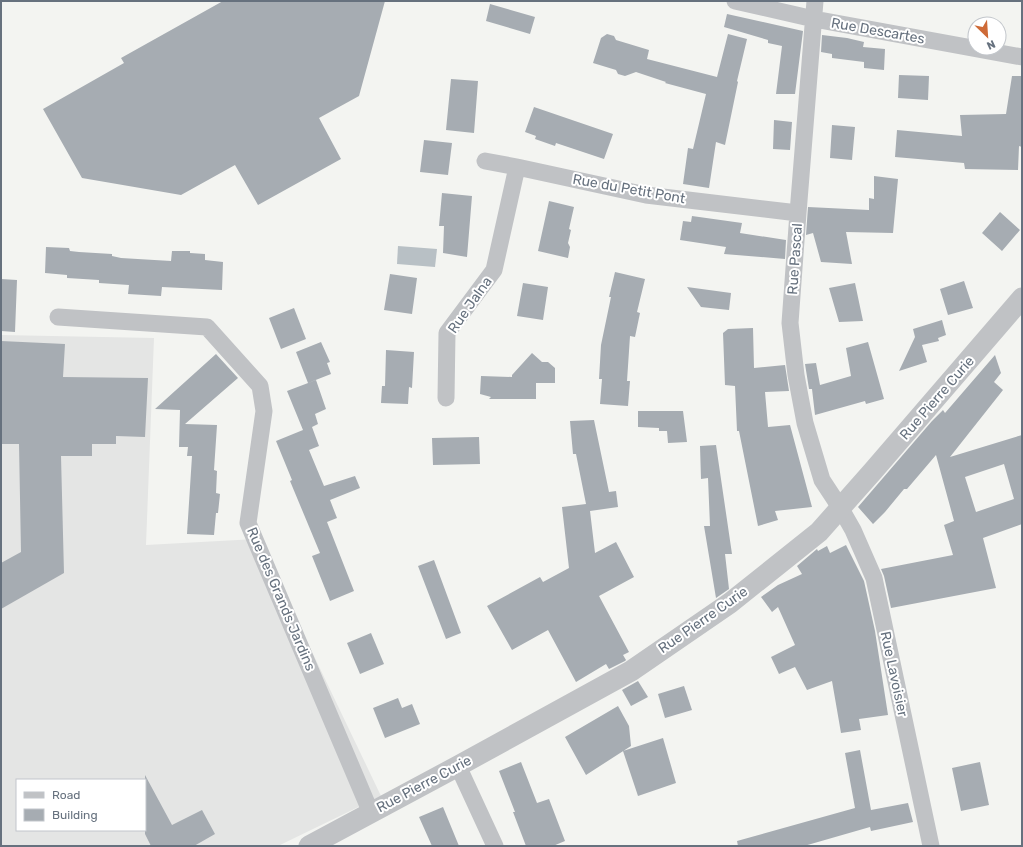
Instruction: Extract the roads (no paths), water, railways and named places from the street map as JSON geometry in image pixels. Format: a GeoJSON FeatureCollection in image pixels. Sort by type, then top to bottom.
{"type":"FeatureCollection","features":[{"type":"Feature","properties":{"kind":"street","name":"Rue Descartes"},"geometry":{"type":"LineString","coordinates":[[735,1],[814,19],[1022,57]]}},
{"type":"Feature","properties":{"kind":"street","name":"Rue Pascal"},"geometry":{"type":"LineString","coordinates":[[816,1],[790,323],[796,375],[806,423],[822,480],[841,509]]}},
{"type":"Feature","properties":{"kind":"street","name":"Rue du Petit Pont"},"geometry":{"type":"LineString","coordinates":[[486,161],[646,195],[798,213]]}},
{"type":"Feature","properties":{"kind":"street","name":"Rue Jalna"},"geometry":{"type":"LineString","coordinates":[[446,398],[447,334],[494,270],[517,167]]}},
{"type":"Feature","properties":{"kind":"street","name":"Rue Pierre Curie"},"geometry":{"type":"LineString","coordinates":[[309,846],[631,671],[730,603],[819,532],[841,509],[1022,298]]}},
{"type":"Feature","properties":{"kind":"street","name":"Rue des Grands Jardins"},"geometry":{"type":"LineString","coordinates":[[58,317],[207,327],[260,386],[264,411],[248,522],[371,813]]}},
{"type":"Feature","properties":{"kind":"street","name":"Rue Lavoisier"},"geometry":{"type":"LineString","coordinates":[[841,509],[853,530],[874,578],[931,846]]}},
{"type":"Feature","properties":{"kind":"street"},"geometry":{"type":"LineString","coordinates":[[458,766],[495,846]]}}]}
